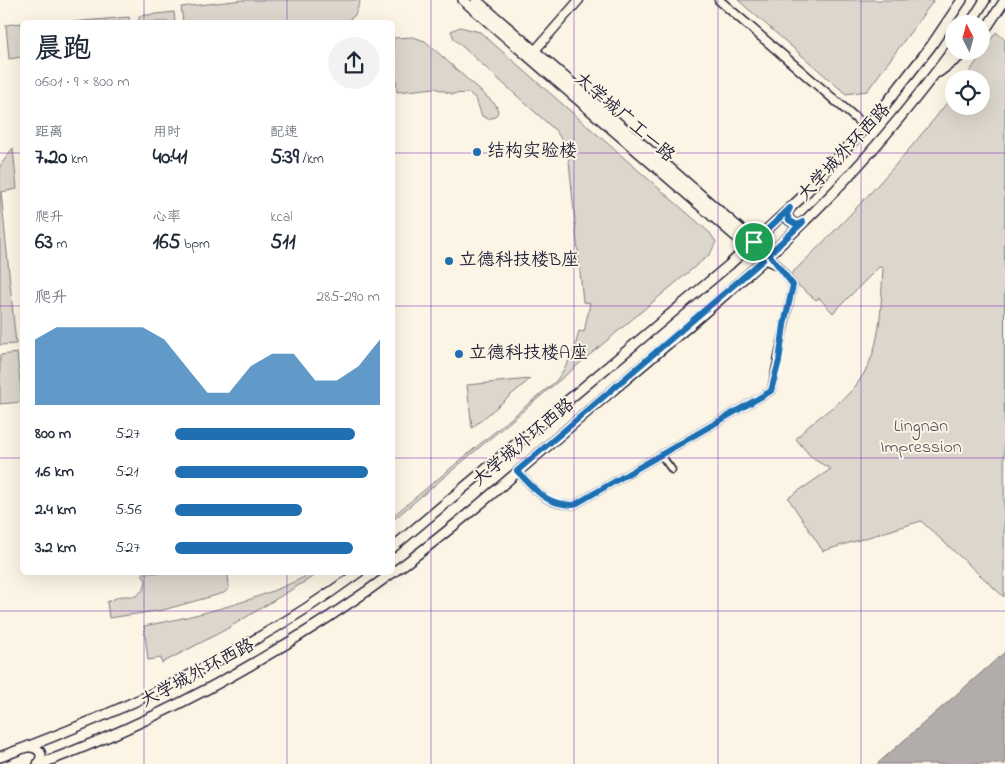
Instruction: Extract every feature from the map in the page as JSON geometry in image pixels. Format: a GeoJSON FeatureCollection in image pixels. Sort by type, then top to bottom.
{"type":"FeatureCollection","features":[{"type":"Feature","properties":{"kind":"main road","name":"大学城广工一路"},"geometry":{"type":"LineString","coordinates":[[463,0],[532,54]]}},
{"type":"Feature","properties":{"kind":"main road","name":"大学城广工一路"},"geometry":{"type":"LineString","coordinates":[[476,0],[532,54],[766,257]]}},
{"type":"Feature","properties":{"kind":"main road","name":"大学城外环西路"},"geometry":{"type":"LineString","coordinates":[[395,545],[751,245],[790,208],[867,128],[914,70],[962,0]]}},
{"type":"Feature","properties":{"kind":"main road"},"geometry":{"type":"LineString","coordinates":[[976,15],[985,0]]}},
{"type":"Feature","properties":{"kind":"main road"},"geometry":{"type":"LineString","coordinates":[[990,22],[1005,0]]}},
{"type":"Feature","properties":{"kind":"main road","name":"大学城外环西路"},"geometry":{"type":"LineString","coordinates":[[395,571],[517,471],[766,257],[875,148],[945,60]]}},
{"type":"Feature","properties":{"kind":"main road"},"geometry":{"type":"LineString","coordinates":[[932,77],[955,60]]}},
{"type":"Feature","properties":{"kind":"main road"},"geometry":{"type":"LineString","coordinates":[[790,208],[787,214],[789,220],[797,225],[803,222]]}},
{"type":"Feature","properties":{"kind":"main road","name":"大学城外环西路"},"geometry":{"type":"LineString","coordinates":[[0,758],[88,724],[193,675],[278,627],[355,575]]}},
{"type":"Feature","properties":{"kind":"main road","name":"大学城外环西路"},"geometry":{"type":"LineString","coordinates":[[39,764],[150,718],[236,675],[295,640],[389,575]]}},
{"type":"Feature","properties":{"kind":"main road"},"geometry":{"type":"LineString","coordinates":[[28,747],[35,747],[40,752],[39,764]]}},
{"type":"Feature","properties":{"kind":"street"},"geometry":{"type":"LineString","coordinates":[[532,54],[579,0]]}},
{"type":"Feature","properties":{"kind":"street"},"geometry":{"type":"LineString","coordinates":[[719,0],[867,128]]}},
{"type":"Feature","properties":{"kind":"street"},"geometry":{"type":"LineString","coordinates":[[517,471],[545,499],[559,505],[574,505],[771,391],[779,361],[784,325],[793,285],[780,267],[766,257]]}},
{"type":"Feature","properties":{"kind":"street"},"geometry":{"type":"LineString","coordinates":[[661,455],[672,470]]}},
{"type":"Feature","properties":{"kind":"green space"},"geometry":{"type":"Polygon","coordinates":[[[243,0],[359,0],[360,2],[355,15],[349,20],[183,20],[181,7],[243,0]]]}},
{"type":"Feature","properties":{"kind":"green space"},"geometry":{"type":"Polygon","coordinates":[[[738,0],[934,0],[867,91],[846,94],[738,0]]]}},
{"type":"Feature","properties":{"kind":"green space"},"geometry":{"type":"Polygon","coordinates":[[[174,12],[175,20],[139,20],[139,16],[174,12]]]}},
{"type":"Feature","properties":{"kind":"green space"},"geometry":{"type":"Polygon","coordinates":[[[129,17],[130,20],[94,20],[129,17]]]}},
{"type":"Feature","properties":{"kind":"green space"},"geometry":{"type":"Polygon","coordinates":[[[20,23],[20,57],[9,59],[6,25],[20,23]]]}},
{"type":"Feature","properties":{"kind":"green space"},"geometry":{"type":"Polygon","coordinates":[[[460,27],[480,32],[710,233],[716,242],[710,254],[395,518],[395,514],[556,381],[570,357],[579,331],[584,332],[590,303],[583,302],[569,161],[563,142],[556,131],[454,39],[451,31],[460,27]]]}},
{"type":"Feature","properties":{"kind":"green space","name":"Lingnan Impression"},"geometry":{"type":"Polygon","coordinates":[[[996,32],[1005,40],[1004,597],[921,521],[823,551],[788,498],[831,469],[813,459],[796,439],[813,422],[845,397],[867,369],[873,353],[880,320],[883,268],[879,267],[833,313],[819,298],[816,300],[788,277],[874,188],[945,105],[945,115],[990,115],[990,70],[971,70],[978,60],[990,60],[990,41],[996,32]]]}},
{"type":"Feature","properties":{"kind":"green space"},"geometry":{"type":"Polygon","coordinates":[[[413,37],[425,41],[496,105],[498,112],[495,117],[488,119],[482,116],[476,99],[469,93],[452,94],[435,88],[397,92],[395,38],[413,37]]]}},
{"type":"Feature","properties":{"kind":"green space"},"geometry":{"type":"Polygon","coordinates":[[[13,148],[17,189],[1,192],[16,344],[0,345],[0,166],[13,148]]]}},
{"type":"Feature","properties":{"kind":"green space"},"geometry":{"type":"Polygon","coordinates":[[[17,353],[20,402],[0,404],[0,355],[17,353]]]}},
{"type":"Feature","properties":{"kind":"green space"},"geometry":{"type":"Polygon","coordinates":[[[530,379],[472,428],[467,385],[530,379]]]}},
{"type":"Feature","properties":{"kind":"green space"},"geometry":{"type":"Polygon","coordinates":[[[143,575],[228,575],[229,588],[224,593],[163,610],[109,618],[107,602],[121,596],[136,596],[144,589],[146,581],[143,575]]]}},
{"type":"Feature","properties":{"kind":"green space"},"geometry":{"type":"Polygon","coordinates":[[[308,575],[316,575],[225,630],[162,663],[161,658],[148,660],[144,626],[230,606],[292,583],[308,575]]]}},
{"type":"Feature","properties":{"kind":"shaded area"},"geometry":{"type":"Polygon","coordinates":[[[1005,652],[1005,764],[877,764],[1005,652]]]}},
{"type":"Feature","properties":{"kind":"place","name":"结构实验楼"},"geometry":{"type":"Point","coordinates":[477,152]}},
{"type":"Feature","properties":{"kind":"place","name":"立德科技楼B座"},"geometry":{"type":"Point","coordinates":[449,261]}},
{"type":"Feature","properties":{"kind":"place","name":"立德科技楼A座"},"geometry":{"type":"Point","coordinates":[459,354]}},
{"type":"Feature","properties":{"kind":"route"},"geometry":{"type":"LineString","coordinates":[[790,208],[787,218],[797,225],[803,222],[769,254],[793,285],[784,325],[779,361],[771,391],[574,505],[559,505],[545,499],[517,471],[763,260],[748,248],[754,242],[790,208]]}}]}
